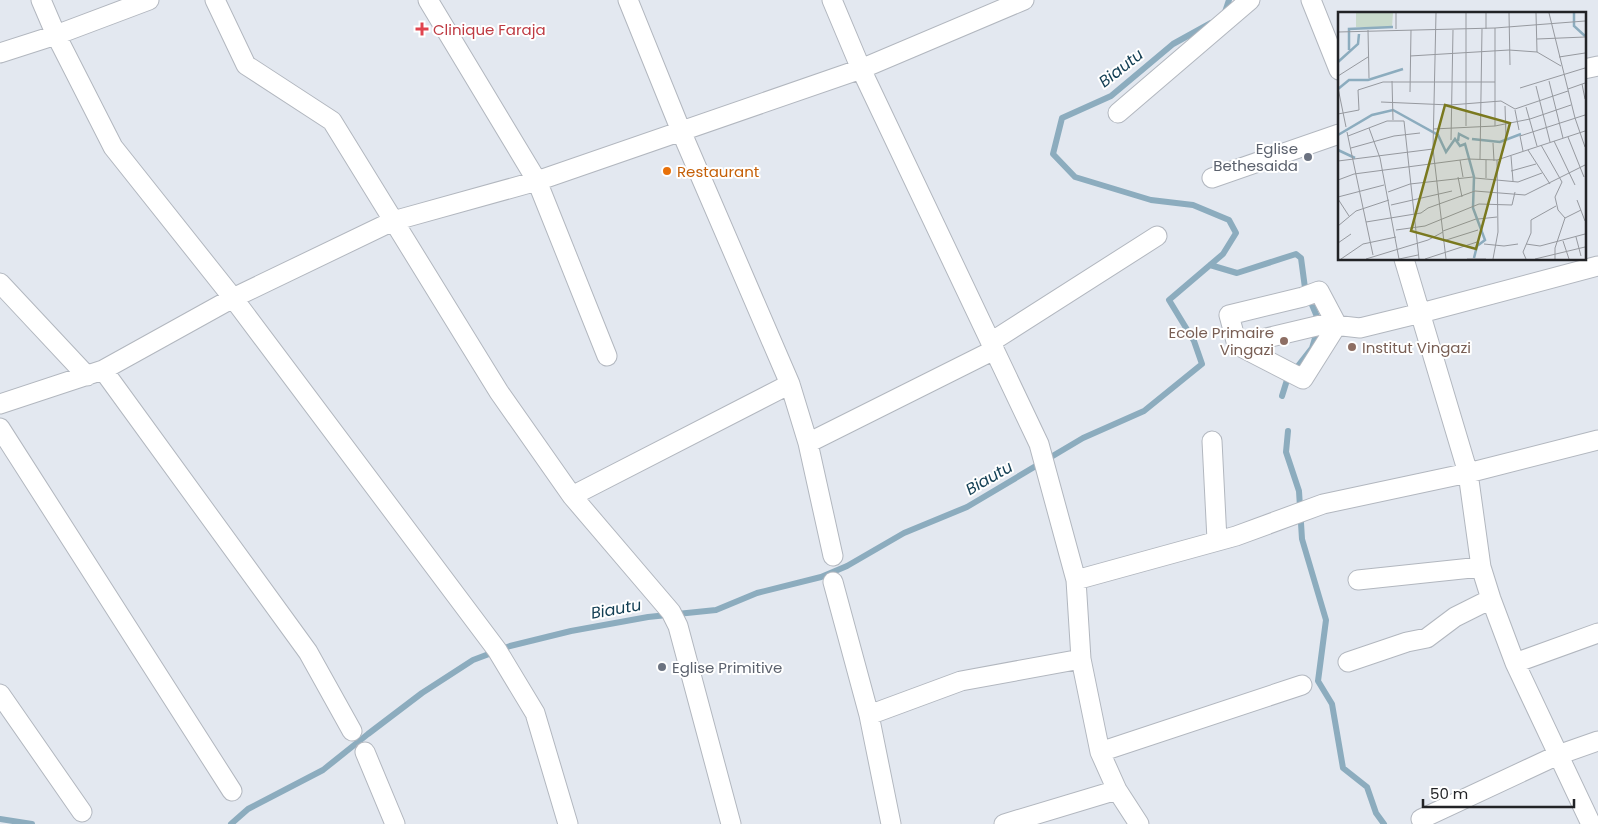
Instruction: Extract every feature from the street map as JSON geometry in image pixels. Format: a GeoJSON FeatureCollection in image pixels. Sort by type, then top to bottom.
{"type":"FeatureCollection","features":[{"type":"Feature","properties":{"kind":"street"},"geometry":{"type":"LineString","coordinates":[[41,0],[56,35],[113,147],[233,298],[497,650],[535,713],[568,824]]}},
{"type":"Feature","properties":{"kind":"street"},"geometry":{"type":"LineString","coordinates":[[0,53],[56,35],[148,0]]}},
{"type":"Feature","properties":{"kind":"street"},"geometry":{"type":"LineString","coordinates":[[215,0],[246,65],[332,121],[499,392],[572,496],[674,619],[731,824]]}},
{"type":"Feature","properties":{"kind":"street"},"geometry":{"type":"LineString","coordinates":[[428,0],[537,181],[607,356]]}},
{"type":"Feature","properties":{"kind":"street"},"geometry":{"type":"LineString","coordinates":[[628,0],[681,132],[790,384],[808,443],[833,556]]}},
{"type":"Feature","properties":{"kind":"street"},"geometry":{"type":"LineString","coordinates":[[832,0],[861,69],[1040,444],[1076,580],[1081,659],[1100,752],[1117,790],[1139,824]]}},
{"type":"Feature","properties":{"kind":"street"},"geometry":{"type":"LineString","coordinates":[[0,404],[95,373],[233,298],[393,221],[537,181],[861,69],[1024,0]]}},
{"type":"Feature","properties":{"kind":"street"},"geometry":{"type":"LineString","coordinates":[[1118,112],[1250,0]]}},
{"type":"Feature","properties":{"kind":"street"},"geometry":{"type":"LineString","coordinates":[[1311,0],[1338,68]]}},
{"type":"Feature","properties":{"kind":"street"},"geometry":{"type":"LineString","coordinates":[[1212,178],[1338,134]]}},
{"type":"Feature","properties":{"kind":"street"},"geometry":{"type":"LineString","coordinates":[[808,443],[993,346],[1157,236]]}},
{"type":"Feature","properties":{"kind":"street"},"geometry":{"type":"LineString","coordinates":[[1404,260],[1468,473],[1481,567],[1491,599],[1515,663],[1590,824]]}},
{"type":"Feature","properties":{"kind":"street"},"geometry":{"type":"LineString","coordinates":[[1237,345],[1325,325],[1360,328],[1598,266]]}},
{"type":"Feature","properties":{"kind":"street"},"geometry":{"type":"LineString","coordinates":[[0,283],[95,373],[308,652],[352,731]]}},
{"type":"Feature","properties":{"kind":"street"},"geometry":{"type":"LineString","coordinates":[[1319,291],[1325,325],[1303,378],[1237,345],[1229,315],[1319,291]]}},
{"type":"Feature","properties":{"kind":"street"},"geometry":{"type":"LineString","coordinates":[[572,496],[790,384]]}},
{"type":"Feature","properties":{"kind":"street"},"geometry":{"type":"LineString","coordinates":[[0,428],[232,791]]}},
{"type":"Feature","properties":{"kind":"street"},"geometry":{"type":"LineString","coordinates":[[1076,580],[1236,536],[1323,504],[1468,473],[1598,440]]}},
{"type":"Feature","properties":{"kind":"street"},"geometry":{"type":"LineString","coordinates":[[1212,441],[1217,540]]}},
{"type":"Feature","properties":{"kind":"street"},"geometry":{"type":"LineString","coordinates":[[1358,580],[1481,567]]}},
{"type":"Feature","properties":{"kind":"street"},"geometry":{"type":"LineString","coordinates":[[832,582],[869,716],[891,824]]}},
{"type":"Feature","properties":{"kind":"street"},"geometry":{"type":"LineString","coordinates":[[1348,662],[1407,642],[1427,638],[1455,617],[1491,599]]}},
{"type":"Feature","properties":{"kind":"street"},"geometry":{"type":"LineString","coordinates":[[1515,663],[1598,633]]}},
{"type":"Feature","properties":{"kind":"street"},"geometry":{"type":"LineString","coordinates":[[869,716],[961,681],[1081,659]]}},
{"type":"Feature","properties":{"kind":"street"},"geometry":{"type":"LineString","coordinates":[[1100,752],[1302,685]]}},
{"type":"Feature","properties":{"kind":"street"},"geometry":{"type":"LineString","coordinates":[[0,694],[82,812]]}},
{"type":"Feature","properties":{"kind":"street"},"geometry":{"type":"LineString","coordinates":[[1421,819],[1558,755],[1598,740]]}},
{"type":"Feature","properties":{"kind":"street"},"geometry":{"type":"LineString","coordinates":[[364,752],[395,824]]}},
{"type":"Feature","properties":{"kind":"street"},"geometry":{"type":"LineString","coordinates":[[1004,824],[1117,790]]}},
{"type":"Feature","properties":{"kind":"waterway","name":"Biautu"},"geometry":{"type":"LineString","coordinates":[[1224,15],[1229,0]]}},
{"type":"Feature","properties":{"kind":"waterway","name":"Biautu"},"geometry":{"type":"LineString","coordinates":[[231,824],[248,809],[323,770],[422,693],[473,660],[510,646],[571,631],[648,617],[716,610],[757,593],[821,577],[847,566],[904,533],[967,507],[1083,438],[1144,411],[1202,364],[1194,341],[1169,300],[1223,254],[1236,233],[1229,220],[1193,205],[1151,200],[1075,177],[1053,154],[1062,118],[1111,96],[1173,44],[1211,23]]}},
{"type":"Feature","properties":{"kind":"waterway"},"geometry":{"type":"LineString","coordinates":[[1210,265],[1237,273],[1296,254],[1301,258],[1305,288],[1318,319],[1318,328],[1312,348],[1287,380],[1282,396]]}},
{"type":"Feature","properties":{"kind":"waterway"},"geometry":{"type":"LineString","coordinates":[[1288,431],[1286,452],[1299,491],[1302,539],[1326,620],[1318,681],[1332,704],[1343,768],[1367,787],[1376,813],[1384,824]]}},
{"type":"Feature","properties":{"kind":"waterway","name":"Biautu"},"geometry":{"type":"LineString","coordinates":[[0,819],[32,824]]}},
{"type":"Feature","properties":{"kind":"place","name":"Clinique Faraja"},"geometry":{"type":"Point","coordinates":[422,29]}},
{"type":"Feature","properties":{"kind":"place","name":"Eglise Bethesaida"},"geometry":{"type":"Point","coordinates":[1308,157]}},
{"type":"Feature","properties":{"kind":"place","name":"Restaurant"},"geometry":{"type":"Point","coordinates":[667,171]}},
{"type":"Feature","properties":{"kind":"place","name":"Ecole Primaire Vingazi"},"geometry":{"type":"Point","coordinates":[1284,341]}},
{"type":"Feature","properties":{"kind":"place","name":"Institut Vingazi"},"geometry":{"type":"Point","coordinates":[1352,347]}},
{"type":"Feature","properties":{"kind":"place","name":"Eglise Primitive"},"geometry":{"type":"Point","coordinates":[662,667]}}]}
